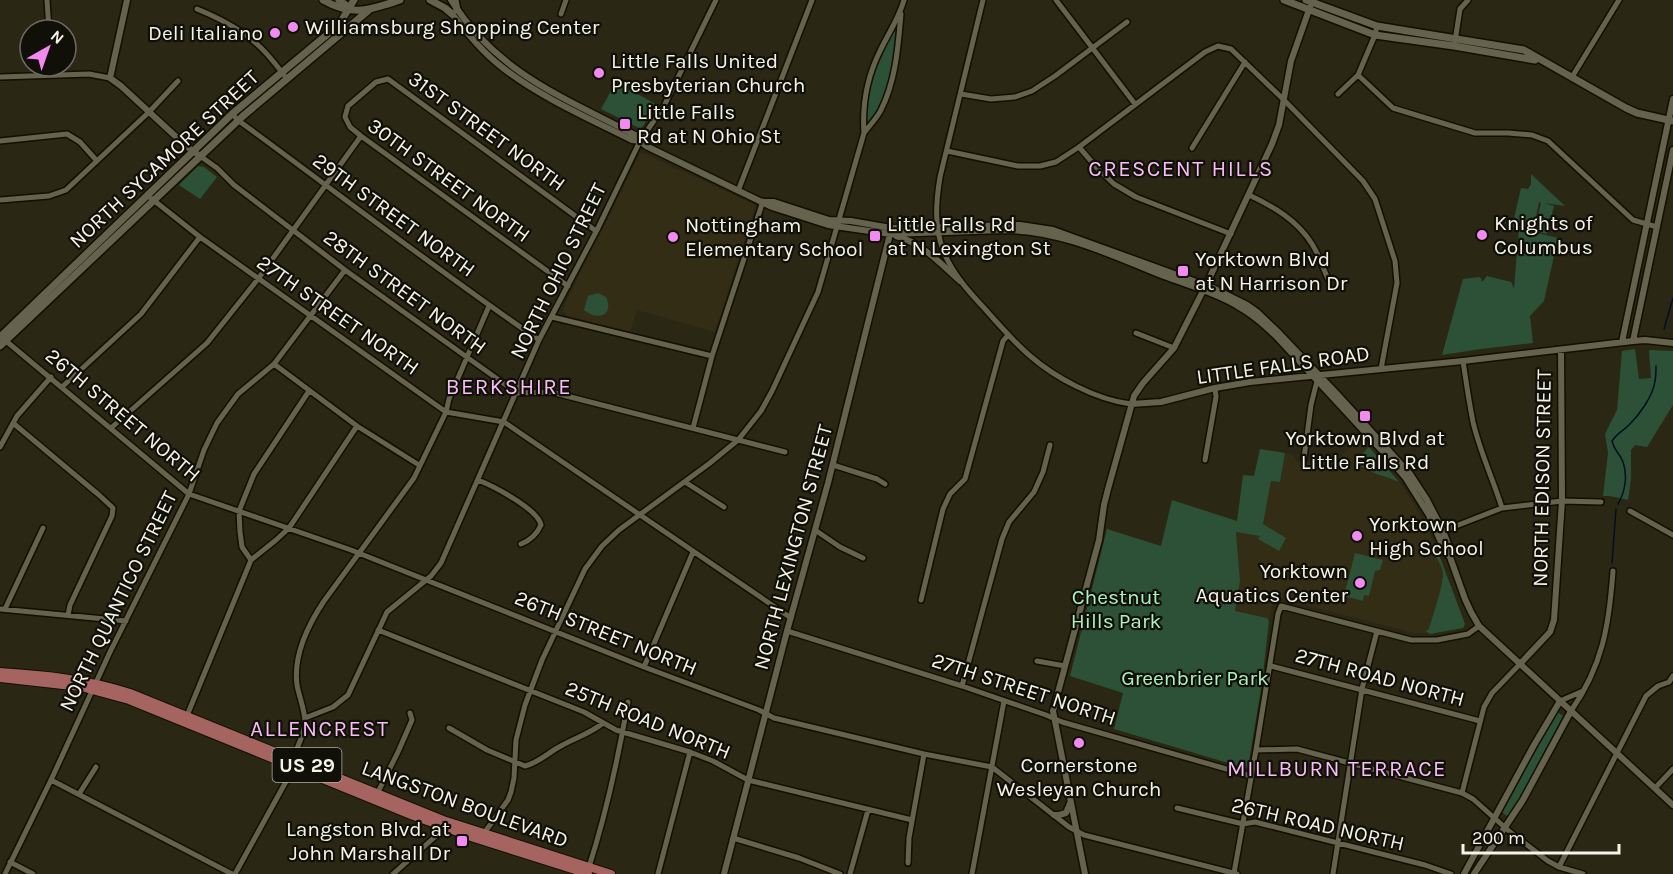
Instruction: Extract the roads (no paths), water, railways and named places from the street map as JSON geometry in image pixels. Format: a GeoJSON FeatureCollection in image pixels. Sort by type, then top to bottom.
{"type":"FeatureCollection","features":[{"type":"Feature","properties":{"kind":"main road"},"geometry":{"type":"LineString","coordinates":[[339,0],[351,7]]}},
{"type":"Feature","properties":{"kind":"main road"},"geometry":{"type":"LineString","coordinates":[[326,2],[369,10],[400,0]]}},
{"type":"Feature","properties":{"kind":"main road"},"geometry":{"type":"LineString","coordinates":[[430,0],[454,12],[453,0]]}},
{"type":"Feature","properties":{"kind":"main road"},"geometry":{"type":"LineString","coordinates":[[1284,0],[1375,35],[1454,42]]}},
{"type":"Feature","properties":{"kind":"main road"},"geometry":{"type":"LineString","coordinates":[[1310,1],[1377,26],[1546,63],[1637,113],[1672,120]]}},
{"type":"Feature","properties":{"kind":"main road"},"geometry":{"type":"LineString","coordinates":[[326,2],[337,14],[338,23],[335,28]]}},
{"type":"Feature","properties":{"kind":"main road","name":"NORTH SYCAMORE STREET"},"geometry":{"type":"LineString","coordinates":[[1,341],[239,121],[335,28],[351,7]]}},
{"type":"Feature","properties":{"kind":"main road","name":"NORTH SYCAMORE STREET"},"geometry":{"type":"LineString","coordinates":[[336,38],[350,20],[351,7]]}},
{"type":"Feature","properties":{"kind":"main road","name":"NORTH SYCAMORE STREET"},"geometry":{"type":"LineString","coordinates":[[28,316],[147,195],[232,114],[336,38],[369,10]]}},
{"type":"Feature","properties":{"kind":"main road","name":"LANGSTON BOULEVARD"},"geometry":{"type":"LineString","coordinates":[[0,672],[72,678],[95,686]]}},
{"type":"Feature","properties":{"kind":"main road","name":"LANGSTON BOULEVARD"},"geometry":{"type":"LineString","coordinates":[[0,678],[95,686],[130,693],[185,719],[442,823],[587,872],[611,874]]}},
{"type":"Feature","properties":{"kind":"main road","name":"LANGSTON BOULEVARD"},"geometry":{"type":"LineString","coordinates":[[294,764],[377,794],[442,823]]}},
{"type":"Feature","properties":{"kind":"street"},"geometry":{"type":"LineString","coordinates":[[47,0],[48,18]]}},
{"type":"Feature","properties":{"kind":"street"},"geometry":{"type":"LineString","coordinates":[[110,78],[127,0]]}},
{"type":"Feature","properties":{"kind":"street"},"geometry":{"type":"LineString","coordinates":[[561,14],[566,0]]}},
{"type":"Feature","properties":{"kind":"street","name":"NORTH OHIO STREET"},"geometry":{"type":"LineString","coordinates":[[304,718],[332,708],[349,694],[390,608],[432,575],[442,560],[539,340],[596,231],[639,141],[664,106],[716,0]]}},
{"type":"Feature","properties":{"kind":"street"},"geometry":{"type":"LineString","coordinates":[[738,191],[812,0]]}},
{"type":"Feature","properties":{"kind":"street"},"geometry":{"type":"LineString","coordinates":[[864,133],[880,112],[889,91],[894,72],[904,0]]}},
{"type":"Feature","properties":{"kind":"street","name":"LITTLE FALLS ROAD"},"geometry":{"type":"LineString","coordinates":[[983,0],[940,177],[936,201],[938,230],[945,256],[960,281],[1008,334],[1030,356],[1054,373],[1087,391],[1131,404],[1161,402],[1215,388],[1622,342],[1645,340],[1673,343]]}},
{"type":"Feature","properties":{"kind":"street"},"geometry":{"type":"LineString","coordinates":[[1056,0],[1135,105]]}},
{"type":"Feature","properties":{"kind":"street"},"geometry":{"type":"LineString","coordinates":[[1454,42],[1460,9],[1468,0]]}},
{"type":"Feature","properties":{"kind":"street"},"geometry":{"type":"LineString","coordinates":[[1572,77],[1619,0]]}},
{"type":"Feature","properties":{"kind":"street"},"geometry":{"type":"LineString","coordinates":[[1085,874],[1053,711],[1099,540],[1108,489],[1135,394],[1174,348],[1231,234],[1280,125],[1291,61],[1310,1]]}},
{"type":"Feature","properties":{"kind":"street"},"geometry":{"type":"LineString","coordinates":[[197,9],[224,21],[252,40],[285,76]]}},
{"type":"Feature","properties":{"kind":"street"},"geometry":{"type":"LineString","coordinates":[[482,837],[508,800],[514,778],[514,749],[530,691],[577,586],[593,557],[619,530],[738,440],[761,411],[777,381],[818,292],[864,133],[863,114],[867,84],[881,49],[901,10]]}},
{"type":"Feature","properties":{"kind":"street"},"geometry":{"type":"LineString","coordinates":[[454,12],[492,50],[520,73],[536,84],[635,135],[646,146],[763,201],[774,202],[838,224],[851,221],[891,231],[918,246],[960,281]]}},
{"type":"Feature","properties":{"kind":"street"},"geometry":{"type":"LineString","coordinates":[[961,94],[991,99],[1015,97],[1032,91],[1127,22]]}},
{"type":"Feature","properties":{"kind":"street"},"geometry":{"type":"LineString","coordinates":[[1338,94],[1358,75],[1377,26]]}},
{"type":"Feature","properties":{"kind":"street"},"geometry":{"type":"LineString","coordinates":[[947,151],[1018,166],[1040,166],[1056,162],[1205,52],[1218,46],[1231,49],[1363,181],[1375,199],[1395,261],[1397,283],[1381,369]]}},
{"type":"Feature","properties":{"kind":"street"},"geometry":{"type":"LineString","coordinates":[[1192,148],[1245,62]]}},
{"type":"Feature","properties":{"kind":"street"},"geometry":{"type":"LineString","coordinates":[[78,74],[94,74],[110,78],[200,156]]}},
{"type":"Feature","properties":{"kind":"street"},"geometry":{"type":"LineString","coordinates":[[1358,75],[1394,108],[1475,133],[1532,135],[1548,141],[1633,220],[1657,226]]}},
{"type":"Feature","properties":{"kind":"street"},"geometry":{"type":"LineString","coordinates":[[0,77],[18,76]]}},
{"type":"Feature","properties":{"kind":"street","name":"30TH STREET NORTH"},"geometry":{"type":"LineString","coordinates":[[388,79],[376,82],[348,106],[345,117],[350,127],[568,286]]}},
{"type":"Feature","properties":{"kind":"street","name":"31ST STREET NORTH"},"geometry":{"type":"LineString","coordinates":[[388,79],[596,231]]}},
{"type":"Feature","properties":{"kind":"street"},"geometry":{"type":"LineString","coordinates":[[0,200],[58,194],[66,190],[149,112],[178,81]]}},
{"type":"Feature","properties":{"kind":"street"},"geometry":{"type":"LineString","coordinates":[[1622,342],[1672,120],[1673,99]]}},
{"type":"Feature","properties":{"kind":"street","name":"29TH STREET NORTH"},"geometry":{"type":"LineString","coordinates":[[232,114],[489,306],[539,340]]}},
{"type":"Feature","properties":{"kind":"street"},"geometry":{"type":"LineString","coordinates":[[0,141],[67,134],[80,142],[98,161]]}},
{"type":"Feature","properties":{"kind":"street"},"geometry":{"type":"LineString","coordinates":[[111,428],[207,343],[258,279],[361,136]]}},
{"type":"Feature","properties":{"kind":"street"},"geometry":{"type":"LineString","coordinates":[[1079,147],[1114,184],[1136,197],[1231,234]]}},
{"type":"Feature","properties":{"kind":"street"},"geometry":{"type":"LineString","coordinates":[[1633,341],[1673,150]]}},
{"type":"Feature","properties":{"kind":"street","name":"28TH STREET NORTH"},"geometry":{"type":"LineString","coordinates":[[200,156],[345,270],[517,393]]}},
{"type":"Feature","properties":{"kind":"street","name":"27TH STREET NORTH"},"geometry":{"type":"LineString","coordinates":[[147,195],[200,237],[446,412],[504,422],[790,618]]}},
{"type":"Feature","properties":{"kind":"street"},"geometry":{"type":"LineString","coordinates":[[1249,195],[1275,207],[1294,221],[1312,244],[1328,279]]}},
{"type":"Feature","properties":{"kind":"street"},"geometry":{"type":"LineString","coordinates":[[693,428],[712,356],[763,201]]}},
{"type":"Feature","properties":{"kind":"street"},"geometry":{"type":"LineString","coordinates":[[891,231],[1020,225],[1053,230],[1204,288],[1235,304],[1254,316],[1275,336],[1410,474],[1443,531],[1450,549],[1450,557]]}},
{"type":"Feature","properties":{"kind":"street","name":"NORTH LEXINGTON STREET"},"geometry":{"type":"LineString","coordinates":[[724,874],[790,618],[833,465],[891,231]]}},
{"type":"Feature","properties":{"kind":"street"},"geometry":{"type":"LineString","coordinates":[[62,387],[141,314],[200,237]]}},
{"type":"Feature","properties":{"kind":"street","name":"NORTH QUANTICO STREET"},"geometry":{"type":"LineString","coordinates":[[6,871],[189,494],[204,450],[223,414],[238,394],[274,363],[345,270]]}},
{"type":"Feature","properties":{"kind":"street"},"geometry":{"type":"LineString","coordinates":[[51,780],[233,874],[294,764],[305,724],[297,677],[301,648],[319,609],[414,478],[446,412],[449,399],[489,306]]}},
{"type":"Feature","properties":{"kind":"street"},"geometry":{"type":"LineString","coordinates":[[552,317],[712,356]]}},
{"type":"Feature","properties":{"kind":"street"},"geometry":{"type":"LineString","coordinates":[[1136,333],[1174,348]]}},
{"type":"Feature","properties":{"kind":"street"},"geometry":{"type":"LineString","coordinates":[[921,600],[944,509],[950,494],[965,479],[1003,341],[1008,334]]}},
{"type":"Feature","properties":{"kind":"street","name":"26TH STREET NORTH"},"geometry":{"type":"LineString","coordinates":[[1,341],[51,377],[189,494],[359,553],[774,718],[924,754],[992,767],[1084,835],[1235,874]]}},
{"type":"Feature","properties":{"kind":"street","name":"NORTH EDISON STREET"},"geometry":{"type":"LineString","coordinates":[[1462,793],[1484,707],[1492,693],[1550,632],[1554,620],[1562,501],[1561,350]]}},
{"type":"Feature","properties":{"kind":"street"},"geometry":{"type":"LineString","coordinates":[[1463,361],[1473,423],[1502,508]]}},
{"type":"Feature","properties":{"kind":"street"},"geometry":{"type":"LineString","coordinates":[[274,363],[357,426],[419,465]]}},
{"type":"Feature","properties":{"kind":"street"},"geometry":{"type":"LineString","coordinates":[[0,447],[13,423],[51,377]]}},
{"type":"Feature","properties":{"kind":"street"},"geometry":{"type":"LineString","coordinates":[[1304,458],[1316,377]]}},
{"type":"Feature","properties":{"kind":"street"},"geometry":{"type":"LineString","coordinates":[[1316,377],[1405,477],[1429,515],[1450,557],[1468,606],[1479,626],[1673,805]]}},
{"type":"Feature","properties":{"kind":"street"},"geometry":{"type":"LineString","coordinates":[[1205,460],[1216,397],[1215,388]]}},
{"type":"Feature","properties":{"kind":"street"},"geometry":{"type":"LineString","coordinates":[[251,560],[242,547],[239,511],[254,474],[309,391]]}},
{"type":"Feature","properties":{"kind":"street"},"geometry":{"type":"LineString","coordinates":[[517,393],[551,392],[785,452]]}},
{"type":"Feature","properties":{"kind":"street"},"geometry":{"type":"LineString","coordinates":[[13,423],[113,508],[112,516],[70,605],[68,615]]}},
{"type":"Feature","properties":{"kind":"street"},"geometry":{"type":"LineString","coordinates":[[185,719],[251,560],[289,528],[357,426]]}},
{"type":"Feature","properties":{"kind":"street"},"geometry":{"type":"LineString","coordinates":[[962,686],[1002,539],[1009,522],[1034,492],[1043,472],[1050,445]]}},
{"type":"Feature","properties":{"kind":"street"},"geometry":{"type":"LineString","coordinates":[[833,465],[877,479],[885,484]]}},
{"type":"Feature","properties":{"kind":"street"},"geometry":{"type":"LineString","coordinates":[[478,480],[503,492],[538,516],[541,522],[540,527],[530,540],[521,544]]}},
{"type":"Feature","properties":{"kind":"street"},"geometry":{"type":"LineString","coordinates":[[685,482],[724,507]]}},
{"type":"Feature","properties":{"kind":"street"},"geometry":{"type":"LineString","coordinates":[[1443,531],[1502,508],[1562,501],[1601,502]]}},
{"type":"Feature","properties":{"kind":"street"},"geometry":{"type":"LineString","coordinates":[[1630,511],[1673,535]]}},
{"type":"Feature","properties":{"kind":"street"},"geometry":{"type":"LineString","coordinates":[[43,528],[2,609],[126,621]]}},
{"type":"Feature","properties":{"kind":"street"},"geometry":{"type":"LineString","coordinates":[[815,530],[840,547],[863,558]]}},
{"type":"Feature","properties":{"kind":"street"},"geometry":{"type":"LineString","coordinates":[[644,667],[693,552]]}},
{"type":"Feature","properties":{"kind":"street"},"geometry":{"type":"LineString","coordinates":[[1474,874],[1523,800],[1593,673],[1605,640],[1613,571]]}},
{"type":"Feature","properties":{"kind":"street"},"geometry":{"type":"LineString","coordinates":[[1235,874],[1281,606],[1411,640],[1437,640],[1468,634],[1479,626]]}},
{"type":"Feature","properties":{"kind":"street","name":"25TH ROAD NORTH"},"geometry":{"type":"LineString","coordinates":[[378,630],[584,712],[623,732],[713,761],[748,780],[912,820]]}},
{"type":"Feature","properties":{"kind":"street","name":"27TH STREET NORTH"},"geometry":{"type":"LineString","coordinates":[[787,631],[962,686],[1062,722],[1251,776]]}},
{"type":"Feature","properties":{"kind":"street"},"geometry":{"type":"LineString","coordinates":[[1334,874],[1362,689],[1377,631]]}},
{"type":"Feature","properties":{"kind":"street"},"geometry":{"type":"LineString","coordinates":[[1037,661],[1065,666]]}},
{"type":"Feature","properties":{"kind":"street","name":"27TH ROAD NORTH"},"geometry":{"type":"LineString","coordinates":[[1271,666],[1480,721]]}},
{"type":"Feature","properties":{"kind":"street"},"geometry":{"type":"LineString","coordinates":[[1559,867],[1646,696],[1658,686],[1672,680]]}},
{"type":"Feature","properties":{"kind":"street"},"geometry":{"type":"LineString","coordinates":[[1464,874],[1560,701],[1583,691]]}},
{"type":"Feature","properties":{"kind":"street"},"geometry":{"type":"LineString","coordinates":[[972,874],[1004,701]]}},
{"type":"Feature","properties":{"kind":"street"},"geometry":{"type":"LineString","coordinates":[[587,872],[609,796],[628,702]]}},
{"type":"Feature","properties":{"kind":"street"},"geometry":{"type":"LineString","coordinates":[[377,794],[412,720],[410,712]]}},
{"type":"Feature","properties":{"kind":"street"},"geometry":{"type":"LineString","coordinates":[[449,728],[474,743],[525,766],[603,723]]}},
{"type":"Feature","properties":{"kind":"street"},"geometry":{"type":"LineString","coordinates":[[1257,750],[1297,749],[1462,793],[1473,799],[1548,861],[1583,874]]}},
{"type":"Feature","properties":{"kind":"street"},"geometry":{"type":"LineString","coordinates":[[658,874],[690,752]]}},
{"type":"Feature","properties":{"kind":"street"},"geometry":{"type":"LineString","coordinates":[[908,863],[912,820],[924,754]]}},
{"type":"Feature","properties":{"kind":"street"},"geometry":{"type":"LineString","coordinates":[[80,794],[96,767]]}},
{"type":"Feature","properties":{"kind":"street"},"geometry":{"type":"LineString","coordinates":[[1655,788],[1673,769]]}},
{"type":"Feature","properties":{"kind":"street"},"geometry":{"type":"LineString","coordinates":[[1054,815],[1066,813],[1070,799]]}},
{"type":"Feature","properties":{"kind":"street","name":"26TH ROAD NORTH"},"geometry":{"type":"LineString","coordinates":[[1177,808],[1243,824],[1255,822],[1425,865],[1451,874]]}},
{"type":"Feature","properties":{"kind":"street"},"geometry":{"type":"LineString","coordinates":[[850,874],[868,810]]}},
{"type":"Feature","properties":{"kind":"street"},"geometry":{"type":"LineString","coordinates":[[393,874],[436,837],[442,823]]}},
{"type":"Feature","properties":{"kind":"street"},"geometry":{"type":"LineString","coordinates":[[733,838],[799,858],[840,874]]}},
{"type":"Feature","properties":{"kind":"street"},"geometry":{"type":"LineString","coordinates":[[10,862],[33,874]]}},
{"type":"Feature","properties":{"kind":"street"},"geometry":{"type":"LineString","coordinates":[[0,865],[6,871]]}},
{"type":"Feature","properties":{"kind":"waterway"},"geometry":{"type":"LineString","coordinates":[[1664,329],[1673,298]]}},
{"type":"Feature","properties":{"kind":"waterway"},"geometry":{"type":"LineString","coordinates":[[1618,504],[1624,489],[1625,467],[1612,441],[1633,421],[1652,393],[1656,366]]}},
{"type":"Feature","properties":{"kind":"waterway"},"geometry":{"type":"LineString","coordinates":[[1612,563],[1616,509]]}},
{"type":"Feature","properties":{"kind":"place","name":"Williamsburg Shopping Center"},"geometry":{"type":"Point","coordinates":[293,27]}},
{"type":"Feature","properties":{"kind":"place","name":"Deli Italiano"},"geometry":{"type":"Point","coordinates":[275,33]}},
{"type":"Feature","properties":{"kind":"place","name":"Little Falls United Presbyterian Church"},"geometry":{"type":"Point","coordinates":[599,73]}},
{"type":"Feature","properties":{"kind":"place","name":"Little Falls Rd at N Ohio St"},"geometry":{"type":"Point","coordinates":[625,124]}},
{"type":"Feature","properties":{"kind":"place","name":"Knights of Columbus"},"geometry":{"type":"Point","coordinates":[1482,235]}},
{"type":"Feature","properties":{"kind":"place","name":"Little Falls Rd at N Lexington St"},"geometry":{"type":"Point","coordinates":[875,236]}},
{"type":"Feature","properties":{"kind":"place","name":"Nottingham Elementary School"},"geometry":{"type":"Point","coordinates":[673,237]}},
{"type":"Feature","properties":{"kind":"place","name":"Yorktown Blvd at N Harrison Dr"},"geometry":{"type":"Point","coordinates":[1183,271]}},
{"type":"Feature","properties":{"kind":"place","name":"Yorktown Blvd at Little Falls Rd"},"geometry":{"type":"Point","coordinates":[1365,416]}},
{"type":"Feature","properties":{"kind":"place","name":"Yorktown High School"},"geometry":{"type":"Point","coordinates":[1357,536]}},
{"type":"Feature","properties":{"kind":"place","name":"Yorktown Aquatics Center"},"geometry":{"type":"Point","coordinates":[1360,583]}},
{"type":"Feature","properties":{"kind":"place","name":"Cornerstone Wesleyan Church"},"geometry":{"type":"Point","coordinates":[1079,743]}},
{"type":"Feature","properties":{"kind":"place","name":"Langston Blvd. at John Marshall Dr"},"geometry":{"type":"Point","coordinates":[462,841]}},
{"type":"Feature","properties":{"kind":"district","name":"CRESCENT HILLS"},"geometry":{"type":"Point","coordinates":[1181,168]}},
{"type":"Feature","properties":{"kind":"district","name":"BERKSHIRE"},"geometry":{"type":"Point","coordinates":[509,386]}},
{"type":"Feature","properties":{"kind":"district","name":"ALLENCREST"},"geometry":{"type":"Point","coordinates":[320,728]}},
{"type":"Feature","properties":{"kind":"district","name":"MILLBURN TERRACE"},"geometry":{"type":"Point","coordinates":[1337,768]}},
{"type":"Feature","properties":{"kind":"park label","name":"Chestnut Hills Park"},"geometry":{"type":"Point","coordinates":[1116,609]}},
{"type":"Feature","properties":{"kind":"park label","name":"Greenbrier Park"},"geometry":{"type":"Point","coordinates":[1195,678]}}]}
